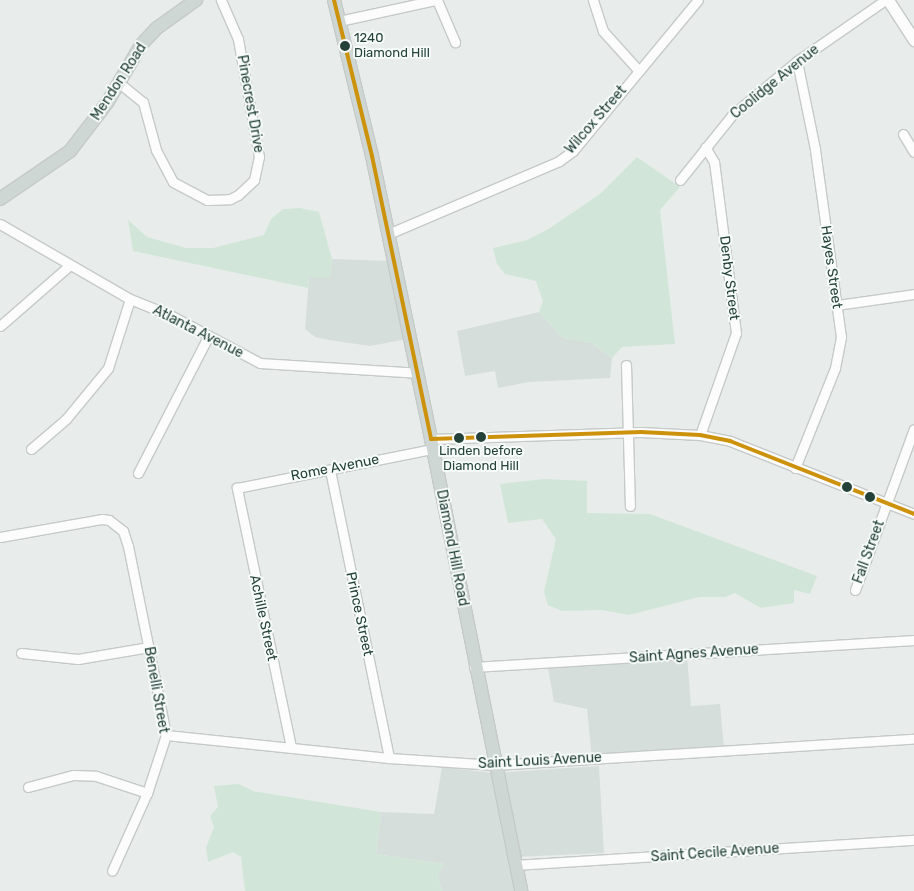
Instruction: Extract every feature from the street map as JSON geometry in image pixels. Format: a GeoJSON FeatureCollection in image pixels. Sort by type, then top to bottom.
{"type":"FeatureCollection","features":[{"type":"Feature","properties":{"kind":"main road","name":"Mendon Road"},"geometry":{"type":"LineString","coordinates":[[0,199],[70,151],[107,104],[134,54],[157,28],[196,0]]}},
{"type":"Feature","properties":{"kind":"main road","name":"Diamond Hill Road"},"geometry":{"type":"LineString","coordinates":[[334,0],[388,234],[432,444],[474,667],[521,891]]}},
{"type":"Feature","properties":{"kind":"street","name":"Pinecrest Drive"},"geometry":{"type":"LineString","coordinates":[[118,82],[143,102],[156,150],[173,182],[207,200],[230,199],[238,195],[254,180],[259,157],[238,39],[221,0]]}},
{"type":"Feature","properties":{"kind":"street"},"geometry":{"type":"LineString","coordinates":[[339,21],[436,0],[455,42]]}},
{"type":"Feature","properties":{"kind":"street"},"geometry":{"type":"LineString","coordinates":[[593,0],[602,31],[638,71]]}},
{"type":"Feature","properties":{"kind":"street","name":"Wilcox Street"},"geometry":{"type":"LineString","coordinates":[[388,234],[559,161],[573,150],[698,0]]}},
{"type":"Feature","properties":{"kind":"street"},"geometry":{"type":"LineString","coordinates":[[887,0],[914,40]]}},
{"type":"Feature","properties":{"kind":"street","name":"Coolidge Avenue"},"geometry":{"type":"LineString","coordinates":[[680,180],[732,115],[797,61],[887,0]]}},
{"type":"Feature","properties":{"kind":"street","name":"Hayes Street"},"geometry":{"type":"LineString","coordinates":[[795,468],[835,368],[841,346],[815,148],[797,61]]}},
{"type":"Feature","properties":{"kind":"street"},"geometry":{"type":"LineString","coordinates":[[903,134],[914,152]]}},
{"type":"Feature","properties":{"kind":"street","name":"Denby Street"},"geometry":{"type":"LineString","coordinates":[[700,435],[736,333],[714,162],[706,147]]}},
{"type":"Feature","properties":{"kind":"street","name":"Atlanta Avenue"},"geometry":{"type":"LineString","coordinates":[[0,224],[130,299],[170,315],[208,337],[260,363],[417,373]]}},
{"type":"Feature","properties":{"kind":"street"},"geometry":{"type":"LineString","coordinates":[[0,326],[70,265]]}},
{"type":"Feature","properties":{"kind":"street"},"geometry":{"type":"LineString","coordinates":[[837,305],[914,294]]}},
{"type":"Feature","properties":{"kind":"street"},"geometry":{"type":"LineString","coordinates":[[31,449],[66,419],[108,368],[130,299]]}},
{"type":"Feature","properties":{"kind":"street"},"geometry":{"type":"LineString","coordinates":[[138,473],[208,337]]}},
{"type":"Feature","properties":{"kind":"street"},"geometry":{"type":"LineString","coordinates":[[626,365],[630,506]]}},
{"type":"Feature","properties":{"kind":"street","name":"Fall Street"},"geometry":{"type":"LineString","coordinates":[[855,590],[914,429]]}},
{"type":"Feature","properties":{"kind":"street","name":"Rome Avenue"},"geometry":{"type":"LineString","coordinates":[[237,488],[330,470],[432,444],[629,432],[700,435],[730,442],[914,514]]}},
{"type":"Feature","properties":{"kind":"street","name":"Prince Street"},"geometry":{"type":"LineString","coordinates":[[330,470],[389,758]]}},
{"type":"Feature","properties":{"kind":"street","name":"Achille Street"},"geometry":{"type":"LineString","coordinates":[[237,488],[291,747]]}},
{"type":"Feature","properties":{"kind":"street","name":"Benelli Street"},"geometry":{"type":"LineString","coordinates":[[0,538],[95,519],[109,520],[123,531],[149,647],[166,735],[147,793],[112,871]]}},
{"type":"Feature","properties":{"kind":"street","name":"Saint Agnes Avenue"},"geometry":{"type":"LineString","coordinates":[[474,667],[914,640]]}},
{"type":"Feature","properties":{"kind":"street"},"geometry":{"type":"LineString","coordinates":[[21,653],[78,659],[149,647]]}},
{"type":"Feature","properties":{"kind":"street","name":"Saint Louis Avenue"},"geometry":{"type":"LineString","coordinates":[[166,735],[389,758],[494,765],[914,739]]}},
{"type":"Feature","properties":{"kind":"street"},"geometry":{"type":"LineString","coordinates":[[28,787],[50,779],[81,775],[96,776],[147,793]]}},
{"type":"Feature","properties":{"kind":"street","name":"Saint Cecile Avenue"},"geometry":{"type":"LineString","coordinates":[[515,865],[914,840]]}},
{"type":"Feature","properties":{"kind":"shaded area"},"geometry":{"type":"Polygon","coordinates":[[[332,259],[392,261],[408,339],[370,346],[315,337],[305,329],[309,277],[330,277],[332,259]]]}},
{"type":"Feature","properties":{"kind":"shaded area"},"geometry":{"type":"Polygon","coordinates":[[[539,312],[563,338],[592,343],[612,358],[610,378],[529,382],[498,388],[495,371],[465,376],[457,331],[539,312]]]}},
{"type":"Feature","properties":{"kind":"shaded area"},"geometry":{"type":"Polygon","coordinates":[[[687,655],[691,706],[720,704],[724,749],[592,760],[587,709],[554,702],[547,663],[687,655]]]}},
{"type":"Feature","properties":{"kind":"shaded area"},"geometry":{"type":"Polygon","coordinates":[[[599,766],[604,853],[516,857],[523,891],[442,891],[438,874],[444,864],[376,854],[381,812],[434,814],[442,767],[493,773],[599,766]]]}},
{"type":"Feature","properties":{"kind":"green space"},"geometry":{"type":"Polygon","coordinates":[[[637,157],[680,187],[660,210],[675,344],[622,347],[612,358],[592,343],[563,338],[539,312],[543,302],[536,281],[505,274],[497,264],[493,248],[527,240],[550,228],[600,194],[637,157]]]}},
{"type":"Feature","properties":{"kind":"green space"},"geometry":{"type":"Polygon","coordinates":[[[300,208],[319,212],[332,259],[330,278],[309,277],[308,288],[133,251],[128,220],[147,237],[186,248],[213,248],[264,235],[271,219],[283,209],[300,208]]]}},
{"type":"Feature","properties":{"kind":"green space"},"geometry":{"type":"Polygon","coordinates":[[[545,479],[587,481],[587,513],[650,514],[817,576],[810,594],[794,590],[794,603],[761,608],[735,593],[725,597],[699,597],[629,615],[602,610],[562,611],[548,605],[544,592],[556,539],[542,519],[508,523],[500,484],[545,479]]]}},
{"type":"Feature","properties":{"kind":"green space"},"geometry":{"type":"Polygon","coordinates":[[[239,784],[253,791],[381,812],[376,854],[444,864],[438,874],[442,891],[245,891],[241,857],[233,852],[208,862],[206,848],[214,827],[210,816],[218,807],[214,786],[239,784]]]}},
{"type":"Feature","properties":{"kind":"transit line"},"geometry":{"type":"LineString","coordinates":[[334,0],[372,156],[431,439]]}},
{"type":"Feature","properties":{"kind":"transit line"},"geometry":{"type":"LineString","coordinates":[[431,439],[641,432],[700,435],[730,441],[914,514]]}},
{"type":"Feature","properties":{"kind":"place","name":"1240 Diamond Hill"},"geometry":{"type":"Point","coordinates":[345,46]}},
{"type":"Feature","properties":{"kind":"place","name":"Linden before Diamond Hill"},"geometry":{"type":"Point","coordinates":[481,437]}}]}
